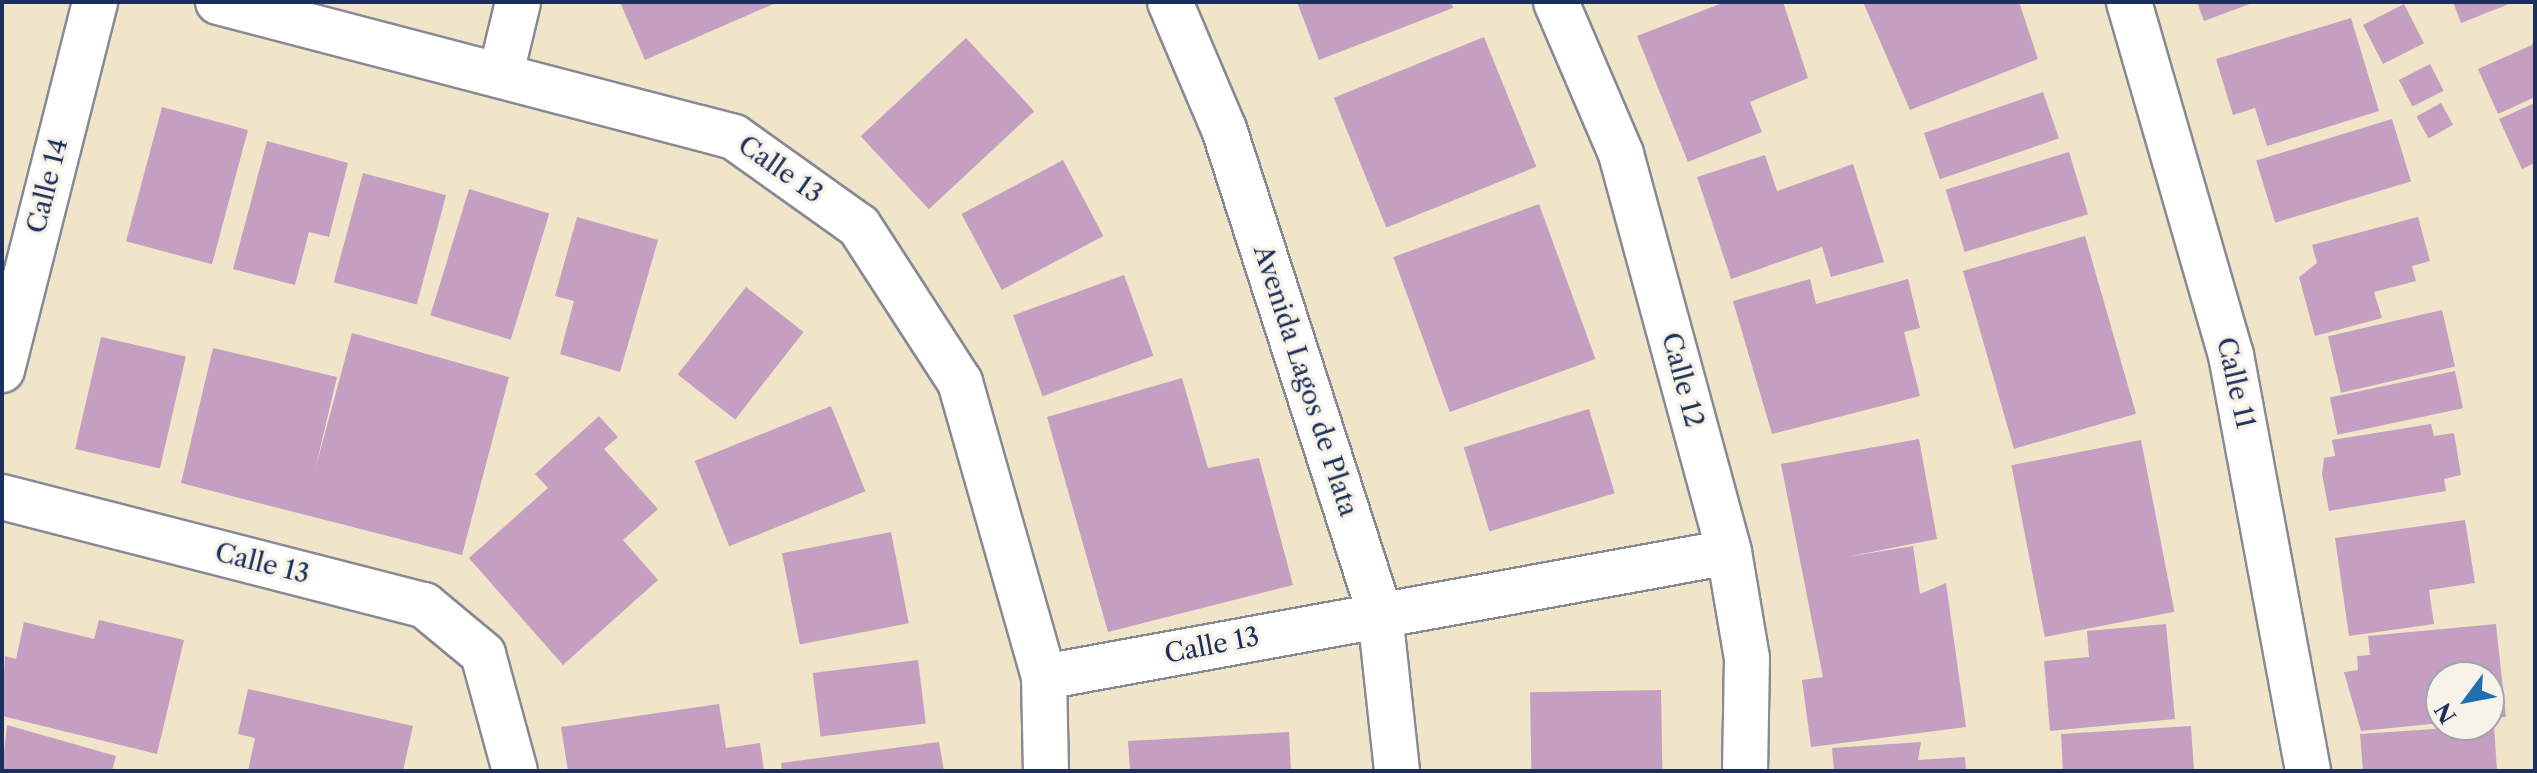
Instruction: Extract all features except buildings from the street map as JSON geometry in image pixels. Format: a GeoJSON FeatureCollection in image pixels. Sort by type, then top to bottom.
{"type":"FeatureCollection","features":[{"type":"Feature","properties":{"kind":"street","name":"Calle 14"},"geometry":{"type":"LineString","coordinates":[[2,370],[95,2]]}},
{"type":"Feature","properties":{"kind":"street","name":"Calle 13"},"geometry":{"type":"LineString","coordinates":[[218,2],[501,73],[734,137],[859,226],[960,382],[1044,677],[1046,771]]}},
{"type":"Feature","properties":{"kind":"street"},"geometry":{"type":"LineString","coordinates":[[501,73],[518,2]]}},
{"type":"Feature","properties":{"kind":"street","name":"Avenida Lagos de Plata"},"geometry":{"type":"LineString","coordinates":[[1170,2],[1224,129],[1380,614],[1397,771]]}},
{"type":"Feature","properties":{"kind":"street","name":"Calle 12"},"geometry":{"type":"LineString","coordinates":[[1556,2],[1621,154],[1729,552],[1747,658],[1745,771]]}},
{"type":"Feature","properties":{"kind":"street","name":"Calle 11"},"geometry":{"type":"LineString","coordinates":[[2129,2],[2231,355],[2308,771]]}},
{"type":"Feature","properties":{"kind":"street","name":"Calle 13"},"geometry":{"type":"LineString","coordinates":[[2,497],[424,605],[483,654],[515,771]]}},
{"type":"Feature","properties":{"kind":"street","name":"Calle 13"},"geometry":{"type":"LineString","coordinates":[[1044,677],[1729,552]]}}]}
